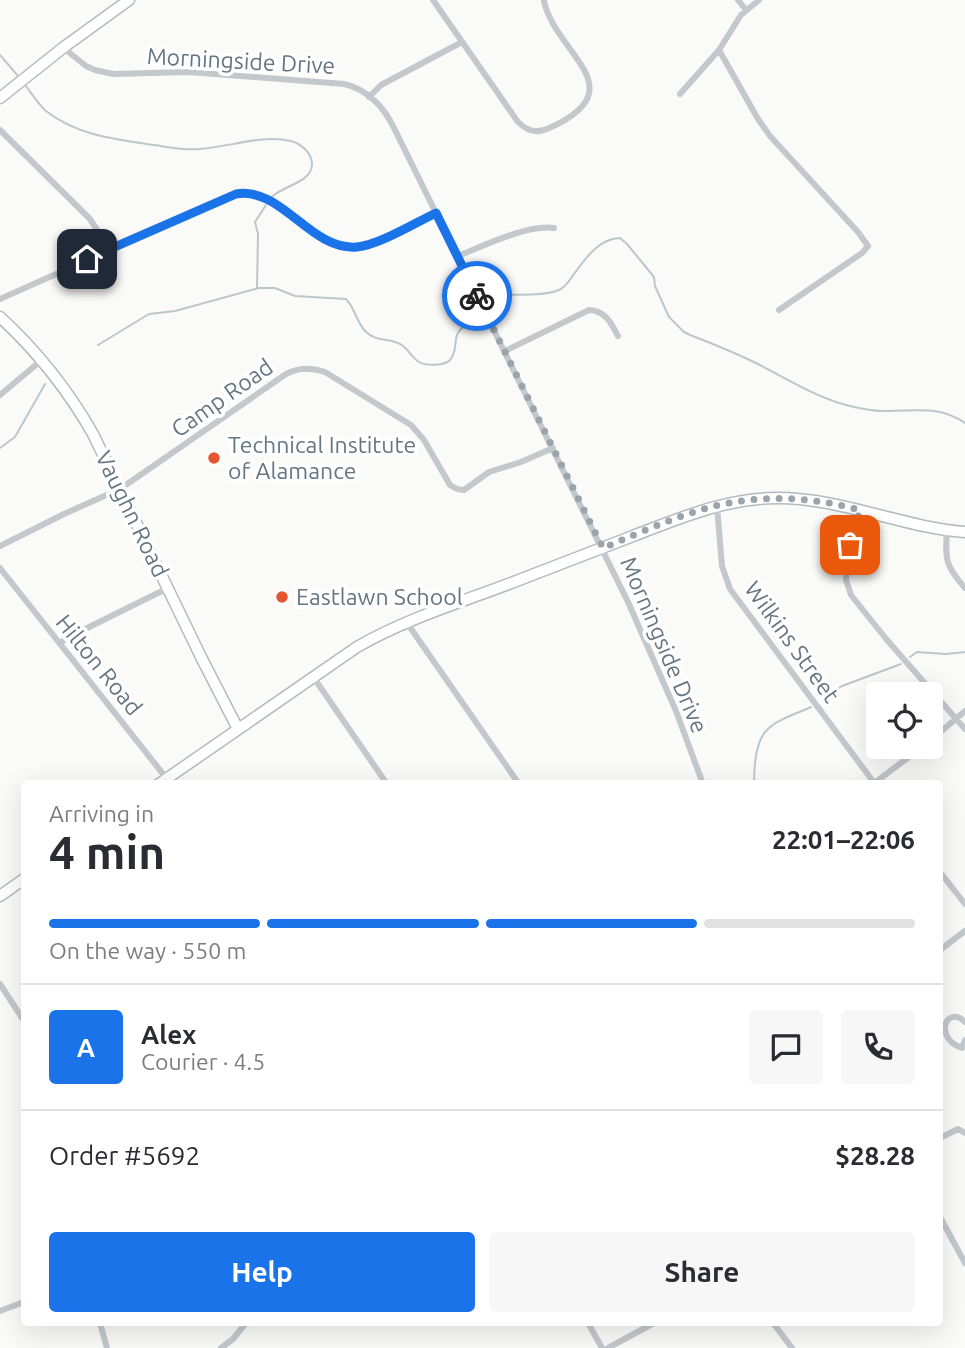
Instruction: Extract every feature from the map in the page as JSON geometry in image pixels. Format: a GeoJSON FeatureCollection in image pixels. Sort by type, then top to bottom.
{"type":"FeatureCollection","features":[{"type":"Feature","properties":{"kind":"street"},"geometry":{"type":"LineString","coordinates":[[0,98],[129,0]]}},
{"type":"Feature","properties":{"kind":"street"},"geometry":{"type":"LineString","coordinates":[[433,0],[522,126],[532,131],[545,130],[576,113],[585,102],[590,89],[585,69],[547,14],[544,1]]}},
{"type":"Feature","properties":{"kind":"street"},"geometry":{"type":"LineString","coordinates":[[738,0],[746,10]]}},
{"type":"Feature","properties":{"kind":"street"},"geometry":{"type":"LineString","coordinates":[[680,93],[719,50],[746,10],[759,0]]}},
{"type":"Feature","properties":{"kind":"street"},"geometry":{"type":"LineString","coordinates":[[369,97],[381,85],[462,42]]}},
{"type":"Feature","properties":{"kind":"street","name":"Morningside Drive"},"geometry":{"type":"LineString","coordinates":[[64,47],[86,66],[113,74],[189,72],[344,84],[359,89],[384,110],[603,548],[651,652],[702,780]]}},
{"type":"Feature","properties":{"kind":"street"},"geometry":{"type":"LineString","coordinates":[[719,50],[769,136],[868,246],[862,253],[779,310]]}},
{"type":"Feature","properties":{"kind":"street"},"geometry":{"type":"LineString","coordinates":[[0,130],[89,218],[107,250]]}},
{"type":"Feature","properties":{"kind":"street"},"geometry":{"type":"LineString","coordinates":[[0,299],[236,194],[254,194],[265,198],[327,241],[350,247],[367,246],[436,213]]}},
{"type":"Feature","properties":{"kind":"street"},"geometry":{"type":"LineString","coordinates":[[458,256],[531,229],[554,228]]}},
{"type":"Feature","properties":{"kind":"street"},"geometry":{"type":"LineString","coordinates":[[505,351],[589,310],[604,314],[618,337]]}},
{"type":"Feature","properties":{"kind":"street","name":"Vaughn Road"},"geometry":{"type":"LineString","coordinates":[[0,317],[43,359],[81,413],[238,729]]}},
{"type":"Feature","properties":{"kind":"street"},"geometry":{"type":"LineString","coordinates":[[0,395],[43,359]]}},
{"type":"Feature","properties":{"kind":"street","name":"Camp Road"},"geometry":{"type":"LineString","coordinates":[[0,546],[120,489],[286,374],[304,368],[325,372],[411,425],[424,440],[450,485],[457,489],[468,488],[489,472],[553,448]]}},
{"type":"Feature","properties":{"kind":"street"},"geometry":{"type":"LineString","coordinates":[[169,780],[357,647],[388,631],[717,506],[754,499],[790,498],[828,502],[934,529],[965,532]]}},
{"type":"Feature","properties":{"kind":"street","name":"Wilkins Street"},"geometry":{"type":"LineString","coordinates":[[717,506],[723,570],[730,589],[871,780]]}},
{"type":"Feature","properties":{"kind":"street"},"geometry":{"type":"LineString","coordinates":[[860,510],[847,559],[846,580],[851,595],[965,729]]}},
{"type":"Feature","properties":{"kind":"street"},"geometry":{"type":"LineString","coordinates":[[947,530],[947,562],[953,575],[965,588]]}},
{"type":"Feature","properties":{"kind":"street","name":"Hilton Road"},"geometry":{"type":"LineString","coordinates":[[0,568],[164,780]]}},
{"type":"Feature","properties":{"kind":"street"},"geometry":{"type":"LineString","coordinates":[[60,644],[65,639],[168,588]]}},
{"type":"Feature","properties":{"kind":"street"},"geometry":{"type":"LineString","coordinates":[[407,623],[516,780]]}},
{"type":"Feature","properties":{"kind":"street"},"geometry":{"type":"LineString","coordinates":[[314,678],[384,780]]}},
{"type":"Feature","properties":{"kind":"street"},"geometry":{"type":"LineString","coordinates":[[943,730],[965,711]]}},
{"type":"Feature","properties":{"kind":"street"},"geometry":{"type":"LineString","coordinates":[[879,780],[906,759]]}},
{"type":"Feature","properties":{"kind":"street"},"geometry":{"type":"LineString","coordinates":[[943,876],[965,905]]}},
{"type":"Feature","properties":{"kind":"street"},"geometry":{"type":"LineString","coordinates":[[0,896],[21,881]]}},
{"type":"Feature","properties":{"kind":"street"},"geometry":{"type":"LineString","coordinates":[[943,948],[965,932]]}},
{"type":"Feature","properties":{"kind":"street"},"geometry":{"type":"LineString","coordinates":[[0,984],[21,1016]]}},
{"type":"Feature","properties":{"kind":"street"},"geometry":{"type":"LineString","coordinates":[[965,1022],[954,1017],[946,1022],[944,1027],[948,1040],[963,1051],[965,1040]]}},
{"type":"Feature","properties":{"kind":"street"},"geometry":{"type":"LineString","coordinates":[[943,1137],[961,1131]]}},
{"type":"Feature","properties":{"kind":"street"},"geometry":{"type":"LineString","coordinates":[[943,1223],[965,1263]]}},
{"type":"Feature","properties":{"kind":"street"},"geometry":{"type":"LineString","coordinates":[[0,1311],[21,1303]]}},
{"type":"Feature","properties":{"kind":"street"},"geometry":{"type":"LineString","coordinates":[[101,1326],[107,1348]]}},
{"type":"Feature","properties":{"kind":"street"},"geometry":{"type":"LineString","coordinates":[[221,1348],[244,1326]]}},
{"type":"Feature","properties":{"kind":"street"},"geometry":{"type":"LineString","coordinates":[[590,1326],[602,1348]]}},
{"type":"Feature","properties":{"kind":"street"},"geometry":{"type":"LineString","coordinates":[[608,1348],[648,1326]]}},
{"type":"Feature","properties":{"kind":"street"},"geometry":{"type":"LineString","coordinates":[[775,1326],[792,1348]]}},
{"type":"Feature","properties":{"kind":"waterway"},"geometry":{"type":"LineString","coordinates":[[0,55],[18,76]]}},
{"type":"Feature","properties":{"kind":"waterway"},"geometry":{"type":"LineString","coordinates":[[26,86],[43,108],[57,119],[81,130],[107,137],[187,149],[269,139],[295,142],[310,155],[311,169],[303,179],[273,196]]}},
{"type":"Feature","properties":{"kind":"waterway"},"geometry":{"type":"LineString","coordinates":[[257,288],[258,234],[255,222],[266,205]]}},
{"type":"Feature","properties":{"kind":"waterway"},"geometry":{"type":"LineString","coordinates":[[487,295],[534,294],[559,290],[595,249],[607,241],[620,238],[654,277],[655,286],[669,317],[684,332],[746,358],[834,401],[873,410],[935,411],[965,423]]}},
{"type":"Feature","properties":{"kind":"waterway"},"geometry":{"type":"LineString","coordinates":[[98,345],[149,314],[175,311],[259,288],[275,288],[295,296],[346,299],[369,335],[400,344],[419,362],[440,364],[448,362],[452,357],[457,335],[465,324],[472,302]]}},
{"type":"Feature","properties":{"kind":"waterway"},"geometry":{"type":"LineString","coordinates":[[0,448],[15,437],[45,384]]}},
{"type":"Feature","properties":{"kind":"waterway"},"geometry":{"type":"LineString","coordinates":[[910,657],[917,652],[965,652]]}},
{"type":"Feature","properties":{"kind":"waterway"},"geometry":{"type":"LineString","coordinates":[[822,699],[842,686],[901,664]]}},
{"type":"Feature","properties":{"kind":"waterway"},"geometry":{"type":"LineString","coordinates":[[754,780],[757,749],[762,736],[781,720],[811,707]]}},
{"type":"Feature","properties":{"kind":"way so far"},"geometry":{"type":"LineString","coordinates":[[477,296],[603,548],[704,509],[773,498],[828,502],[860,510],[850,545]]}},
{"type":"Feature","properties":{"kind":"place","name":"Technical Institute of Alamance"},"geometry":{"type":"Point","coordinates":[214,458]}},
{"type":"Feature","properties":{"kind":"place","name":"Eastlawn School"},"geometry":{"type":"Point","coordinates":[282,597]}},
{"type":"Feature","properties":{"kind":"route"},"geometry":{"type":"LineString","coordinates":[[87,259],[236,194],[248,193],[265,198],[327,241],[350,247],[367,246],[436,213],[477,296]]}}]}
